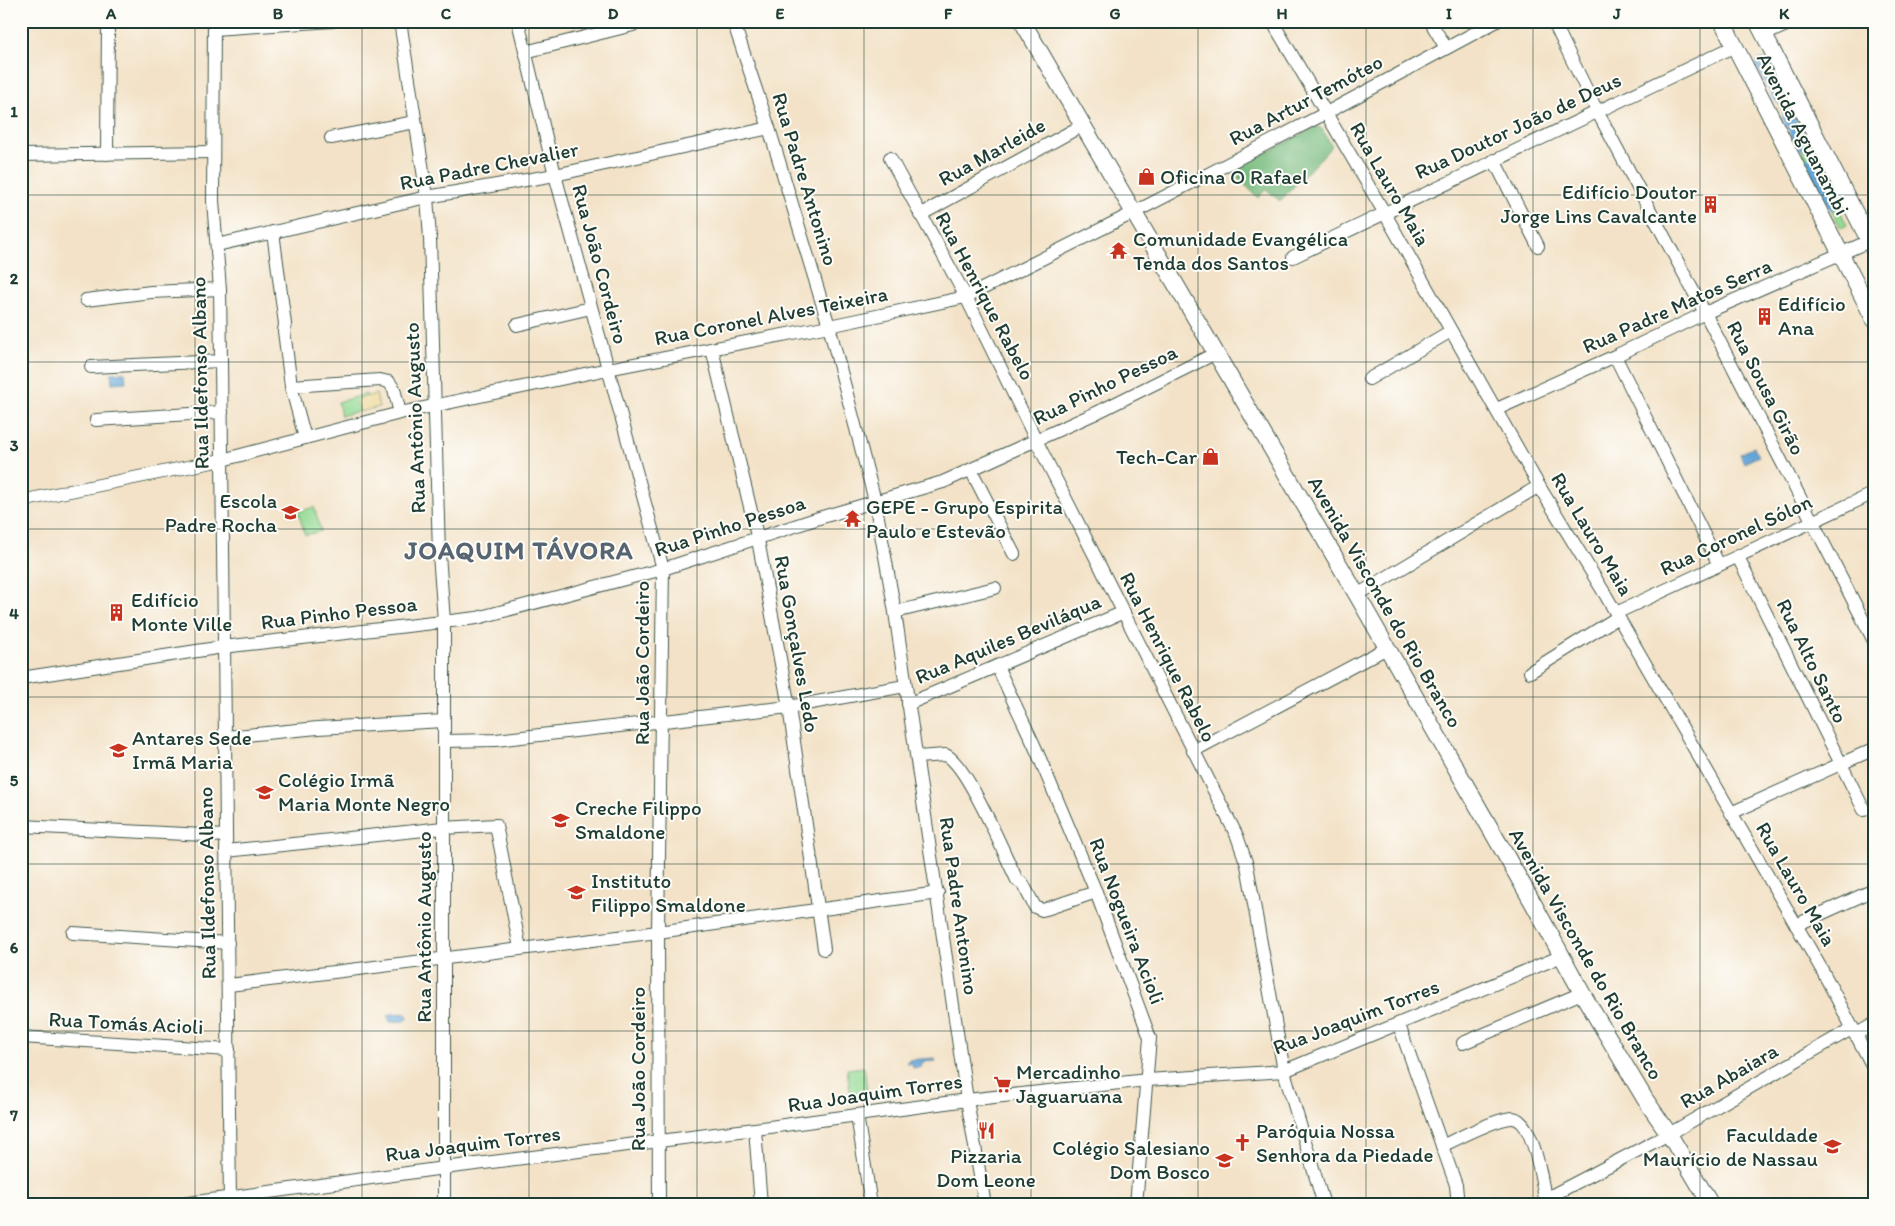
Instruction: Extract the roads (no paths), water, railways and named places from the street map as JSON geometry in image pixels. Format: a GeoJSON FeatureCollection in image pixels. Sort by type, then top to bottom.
{"type":"FeatureCollection","features":[{"type":"Feature","properties":{"kind":"main road","name":"Avenida Visconde do Rio Branco"},"geometry":{"type":"LineString","coordinates":[[1022,21],[1357,595],[1582,993],[1645,1100],[1669,1134],[1711,1205]]}},
{"type":"Feature","properties":{"kind":"main road","name":"Avenida Aguanambi"},"geometry":{"type":"LineString","coordinates":[[1722,21],[1874,319]]}},
{"type":"Feature","properties":{"kind":"main road","name":"Avenida Aguanambi"},"geometry":{"type":"LineString","coordinates":[[1761,28],[1872,243]]}},
{"type":"Feature","properties":{"kind":"street"},"geometry":{"type":"LineString","coordinates":[[108,21],[108,154]]}},
{"type":"Feature","properties":{"kind":"street"},"geometry":{"type":"LineString","coordinates":[[214,25],[333,21]]}},
{"type":"Feature","properties":{"kind":"street","name":"Rua Antônio Augusto"},"geometry":{"type":"LineString","coordinates":[[400,21],[426,197],[430,238],[439,554],[444,621],[444,1205]]}},
{"type":"Feature","properties":{"kind":"street","name":"Rua João Cordeiro"},"geometry":{"type":"LineString","coordinates":[[518,21],[555,175],[663,569],[658,932],[657,1141],[659,1205]]}},
{"type":"Feature","properties":{"kind":"street","name":"Rua Padre Antonino"},"geometry":{"type":"LineString","coordinates":[[733,21],[769,128],[829,326],[875,501],[895,612],[967,1100],[985,1205]]}},
{"type":"Feature","properties":{"kind":"street","name":"Rua Lauro Maia"},"geometry":{"type":"LineString","coordinates":[[1272,21],[1796,925],[1874,1069]]}},
{"type":"Feature","properties":{"kind":"street"},"geometry":{"type":"LineString","coordinates":[[1430,21],[1446,48]]}},
{"type":"Feature","properties":{"kind":"street","name":"Rua Artur Temóteo"},"geometry":{"type":"LineString","coordinates":[[1133,213],[1326,113],[1497,21]]}},
{"type":"Feature","properties":{"kind":"street","name":"Rua Sousa Girão"},"geometry":{"type":"LineString","coordinates":[[1553,21],[1597,111],[1705,313],[1874,641]]}},
{"type":"Feature","properties":{"kind":"street"},"geometry":{"type":"LineString","coordinates":[[1761,28],[1795,21]]}},
{"type":"Feature","properties":{"kind":"street","name":"Rua Ildefonso Albano"},"geometry":{"type":"LineString","coordinates":[[214,25],[212,152],[213,201],[220,289],[230,1201]]}},
{"type":"Feature","properties":{"kind":"street"},"geometry":{"type":"LineString","coordinates":[[525,52],[633,25]]}},
{"type":"Feature","properties":{"kind":"street","name":"Rua Doutor João de Deus"},"geometry":{"type":"LineString","coordinates":[[1293,257],[1735,46]]}},
{"type":"Feature","properties":{"kind":"street"},"geometry":{"type":"LineString","coordinates":[[331,138],[415,122]]}},
{"type":"Feature","properties":{"kind":"street","name":"Rua Marleide"},"geometry":{"type":"LineString","coordinates":[[920,215],[1083,125]]}},
{"type":"Feature","properties":{"kind":"street","name":"Rua Padre Chevalier"},"geometry":{"type":"LineString","coordinates":[[217,245],[426,197],[555,175],[769,128]]}},
{"type":"Feature","properties":{"kind":"street"},"geometry":{"type":"LineString","coordinates":[[21,155],[212,152]]}},
{"type":"Feature","properties":{"kind":"street","name":"Rua Henrique Rabelo"},"geometry":{"type":"LineString","coordinates":[[890,158],[966,297],[1036,440],[1237,836],[1247,865],[1284,1071],[1324,1205]]}},
{"type":"Feature","properties":{"kind":"street"},"geometry":{"type":"LineString","coordinates":[[1494,160],[1538,246]]}},
{"type":"Feature","properties":{"kind":"street","name":"Rua Coronel Alves Teixeira"},"geometry":{"type":"LineString","coordinates":[[21,501],[222,460],[400,413],[966,297],[1133,213]]}},
{"type":"Feature","properties":{"kind":"street"},"geometry":{"type":"LineString","coordinates":[[274,232],[291,386],[305,438]]}},
{"type":"Feature","properties":{"kind":"street","name":"Rua Padre Matos Serra"},"geometry":{"type":"LineString","coordinates":[[1497,408],[1615,356],[1705,313],[1841,254],[1872,243]]}},
{"type":"Feature","properties":{"kind":"street"},"geometry":{"type":"LineString","coordinates":[[86,300],[151,292],[220,289]]}},
{"type":"Feature","properties":{"kind":"street"},"geometry":{"type":"LineString","coordinates":[[517,325],[591,308]]}},
{"type":"Feature","properties":{"kind":"street"},"geometry":{"type":"LineString","coordinates":[[1369,379],[1451,331]]}},
{"type":"Feature","properties":{"kind":"street","name":"Rua Gonçalves Ledo"},"geometry":{"type":"LineString","coordinates":[[712,349],[758,540],[790,707],[824,949]]}},
{"type":"Feature","properties":{"kind":"street","name":"Rua Pinho Pessoa"},"geometry":{"type":"LineString","coordinates":[[21,678],[223,647],[477,618],[506,612],[663,569],[875,501],[943,482],[1036,440],[1216,353]]}},
{"type":"Feature","properties":{"kind":"street"},"geometry":{"type":"LineString","coordinates":[[1615,356],[1719,565]]}},
{"type":"Feature","properties":{"kind":"street"},"geometry":{"type":"LineString","coordinates":[[90,367],[221,361]]}},
{"type":"Feature","properties":{"kind":"street"},"geometry":{"type":"LineString","coordinates":[[291,386],[380,380],[389,382],[394,389],[400,413]]}},
{"type":"Feature","properties":{"kind":"street"},"geometry":{"type":"LineString","coordinates":[[96,420],[222,412]]}},
{"type":"Feature","properties":{"kind":"street"},"geometry":{"type":"LineString","coordinates":[[971,470],[1014,554]]}},
{"type":"Feature","properties":{"kind":"street"},"geometry":{"type":"LineString","coordinates":[[1357,595],[1540,486]]}},
{"type":"Feature","properties":{"kind":"street","name":"Rua Coronel Sólon"},"geometry":{"type":"LineString","coordinates":[[1530,672],[1617,615],[1811,521],[1874,493]]}},
{"type":"Feature","properties":{"kind":"street","name":"Rua Alto Santo"},"geometry":{"type":"LineString","coordinates":[[1738,557],[1864,810]]}},
{"type":"Feature","properties":{"kind":"street"},"geometry":{"type":"LineString","coordinates":[[895,612],[995,588]]}},
{"type":"Feature","properties":{"kind":"street","name":"Rua Aquiles Beviláqua"},"geometry":{"type":"LineString","coordinates":[[908,704],[1124,612]]}},
{"type":"Feature","properties":{"kind":"street"},"geometry":{"type":"LineString","coordinates":[[1193,752],[1387,648]]}},
{"type":"Feature","properties":{"kind":"street","name":"Rua Nogueira Acioli"},"geometry":{"type":"LineString","coordinates":[[997,666],[1035,747],[1096,892],[1150,1038],[1136,1205]]}},
{"type":"Feature","properties":{"kind":"street","name":"Rua Aquiles Beviláqua"},"geometry":{"type":"LineString","coordinates":[[445,741],[496,740],[790,707],[905,686]]}},
{"type":"Feature","properties":{"kind":"street"},"geometry":{"type":"LineString","coordinates":[[225,738],[318,728],[444,721]]}},
{"type":"Feature","properties":{"kind":"street"},"geometry":{"type":"LineString","coordinates":[[1731,813],[1874,749]]}},
{"type":"Feature","properties":{"kind":"street"},"geometry":{"type":"LineString","coordinates":[[916,757],[946,755],[959,766],[975,793],[1016,880],[1023,884],[1035,907],[1042,910],[1096,892]]}},
{"type":"Feature","properties":{"kind":"street"},"geometry":{"type":"LineString","coordinates":[[226,851],[443,828],[496,825],[520,948]]}},
{"type":"Feature","properties":{"kind":"street"},"geometry":{"type":"LineString","coordinates":[[21,826],[226,836]]}},
{"type":"Feature","properties":{"kind":"street"},"geometry":{"type":"LineString","coordinates":[[1796,925],[1874,890]]}},
{"type":"Feature","properties":{"kind":"street"},"geometry":{"type":"LineString","coordinates":[[229,986],[658,932],[938,894]]}},
{"type":"Feature","properties":{"kind":"street"},"geometry":{"type":"LineString","coordinates":[[73,933],[228,943]]}},
{"type":"Feature","properties":{"kind":"street","name":"Rua Joaquim Torres"},"geometry":{"type":"LineString","coordinates":[[174,1205],[230,1201],[444,1168],[967,1100],[1147,1080],[1284,1071],[1562,956]]}},
{"type":"Feature","properties":{"kind":"street"},"geometry":{"type":"LineString","coordinates":[[1463,1043],[1582,993]]}},
{"type":"Feature","properties":{"kind":"street","name":"Rua Abaiara"},"geometry":{"type":"LineString","coordinates":[[1545,1202],[1854,1032],[1874,1024]]}},
{"type":"Feature","properties":{"kind":"street"},"geometry":{"type":"LineString","coordinates":[[1399,1025],[1456,1185],[1458,1205]]}},
{"type":"Feature","properties":{"kind":"street","name":"Rua Tomás Acioli"},"geometry":{"type":"LineString","coordinates":[[21,1037],[229,1050]]}},
{"type":"Feature","properties":{"kind":"street"},"geometry":{"type":"LineString","coordinates":[[857,1115],[870,1205]]}},
{"type":"Feature","properties":{"kind":"street"},"geometry":{"type":"LineString","coordinates":[[1442,1146],[1503,1120],[1515,1118],[1520,1120],[1527,1129],[1532,1141],[1545,1202]]}},
{"type":"Feature","properties":{"kind":"street"},"geometry":{"type":"LineString","coordinates":[[755,1129],[761,1205]]}},
{"type":"Feature","properties":{"kind":"water"},"geometry":{"type":"Polygon","coordinates":[[[125,372],[126,382],[112,383],[111,373],[125,372]]]}},
{"type":"Feature","properties":{"kind":"water"},"geometry":{"type":"Polygon","coordinates":[[[1754,447],[1759,456],[1744,463],[1740,454],[1754,447]]]}},
{"type":"Feature","properties":{"kind":"water"},"geometry":{"type":"Polygon","coordinates":[[[405,1013],[409,1018],[405,1021],[390,1022],[388,1016],[391,1014],[405,1013]]]}},
{"type":"Feature","properties":{"kind":"water"},"geometry":{"type":"Polygon","coordinates":[[[935,1058],[936,1061],[923,1062],[921,1067],[913,1068],[912,1063],[908,1064],[908,1060],[935,1058]]]}},
{"type":"Feature","properties":{"kind":"waterway"},"geometry":{"type":"LineString","coordinates":[[1762,65],[1779,97]]}},
{"type":"Feature","properties":{"kind":"waterway"},"geometry":{"type":"LineString","coordinates":[[1788,117],[1802,145]]}},
{"type":"Feature","properties":{"kind":"waterway"},"geometry":{"type":"LineString","coordinates":[[1811,163],[1833,204]]}},
{"type":"Feature","properties":{"kind":"place","name":"Oficina O Rafael"},"geometry":{"type":"Point","coordinates":[1146,177]}},
{"type":"Feature","properties":{"kind":"place","name":"Edifício Doutor Jorge Lins Cavalcante"},"geometry":{"type":"Point","coordinates":[1711,204]}},
{"type":"Feature","properties":{"kind":"place","name":"Comunidade Evangélica Tenda dos Santos"},"geometry":{"type":"Point","coordinates":[1119,251]}},
{"type":"Feature","properties":{"kind":"place","name":"Edifício Ana"},"geometry":{"type":"Point","coordinates":[1764,316]}},
{"type":"Feature","properties":{"kind":"place","name":"Tech-Car"},"geometry":{"type":"Point","coordinates":[1211,457]}},
{"type":"Feature","properties":{"kind":"place","name":"Escola Padre Rocha"},"geometry":{"type":"Point","coordinates":[291,513]}},
{"type":"Feature","properties":{"kind":"place","name":"GEPE - Grupo Espirita Paulo e Estevão"},"geometry":{"type":"Point","coordinates":[852,519]}},
{"type":"Feature","properties":{"kind":"place","name":"Edifício Monte Ville"},"geometry":{"type":"Point","coordinates":[117,612]}},
{"type":"Feature","properties":{"kind":"place","name":"Antares Sede Irmã Maria"},"geometry":{"type":"Point","coordinates":[118,750]}},
{"type":"Feature","properties":{"kind":"place","name":"Colégio Irmã Maria Monte Negro"},"geometry":{"type":"Point","coordinates":[264,792]}},
{"type":"Feature","properties":{"kind":"place","name":"Creche Filippo Smaldone"},"geometry":{"type":"Point","coordinates":[561,820]}},
{"type":"Feature","properties":{"kind":"place","name":"Instituto Filippo Smaldone"},"geometry":{"type":"Point","coordinates":[577,893]}},
{"type":"Feature","properties":{"kind":"place","name":"Mercadinho Jaguaruana"},"geometry":{"type":"Point","coordinates":[1002,1084]}},
{"type":"Feature","properties":{"kind":"place","name":"Pizzaria Dom Leone"},"geometry":{"type":"Point","coordinates":[986,1131]}},
{"type":"Feature","properties":{"kind":"place","name":"Paróquia Nossa Senhora da Piedade"},"geometry":{"type":"Point","coordinates":[1242,1143]}},
{"type":"Feature","properties":{"kind":"place","name":"Faculdade Maurício de Nassau"},"geometry":{"type":"Point","coordinates":[1832,1147]}},
{"type":"Feature","properties":{"kind":"place","name":"Colégio Salesiano Dom Bosco"},"geometry":{"type":"Point","coordinates":[1224,1160]}},
{"type":"Feature","properties":{"kind":"district","name":"JOAQUIM TÁVORA"},"geometry":{"type":"Point","coordinates":[519,550]}}]}
